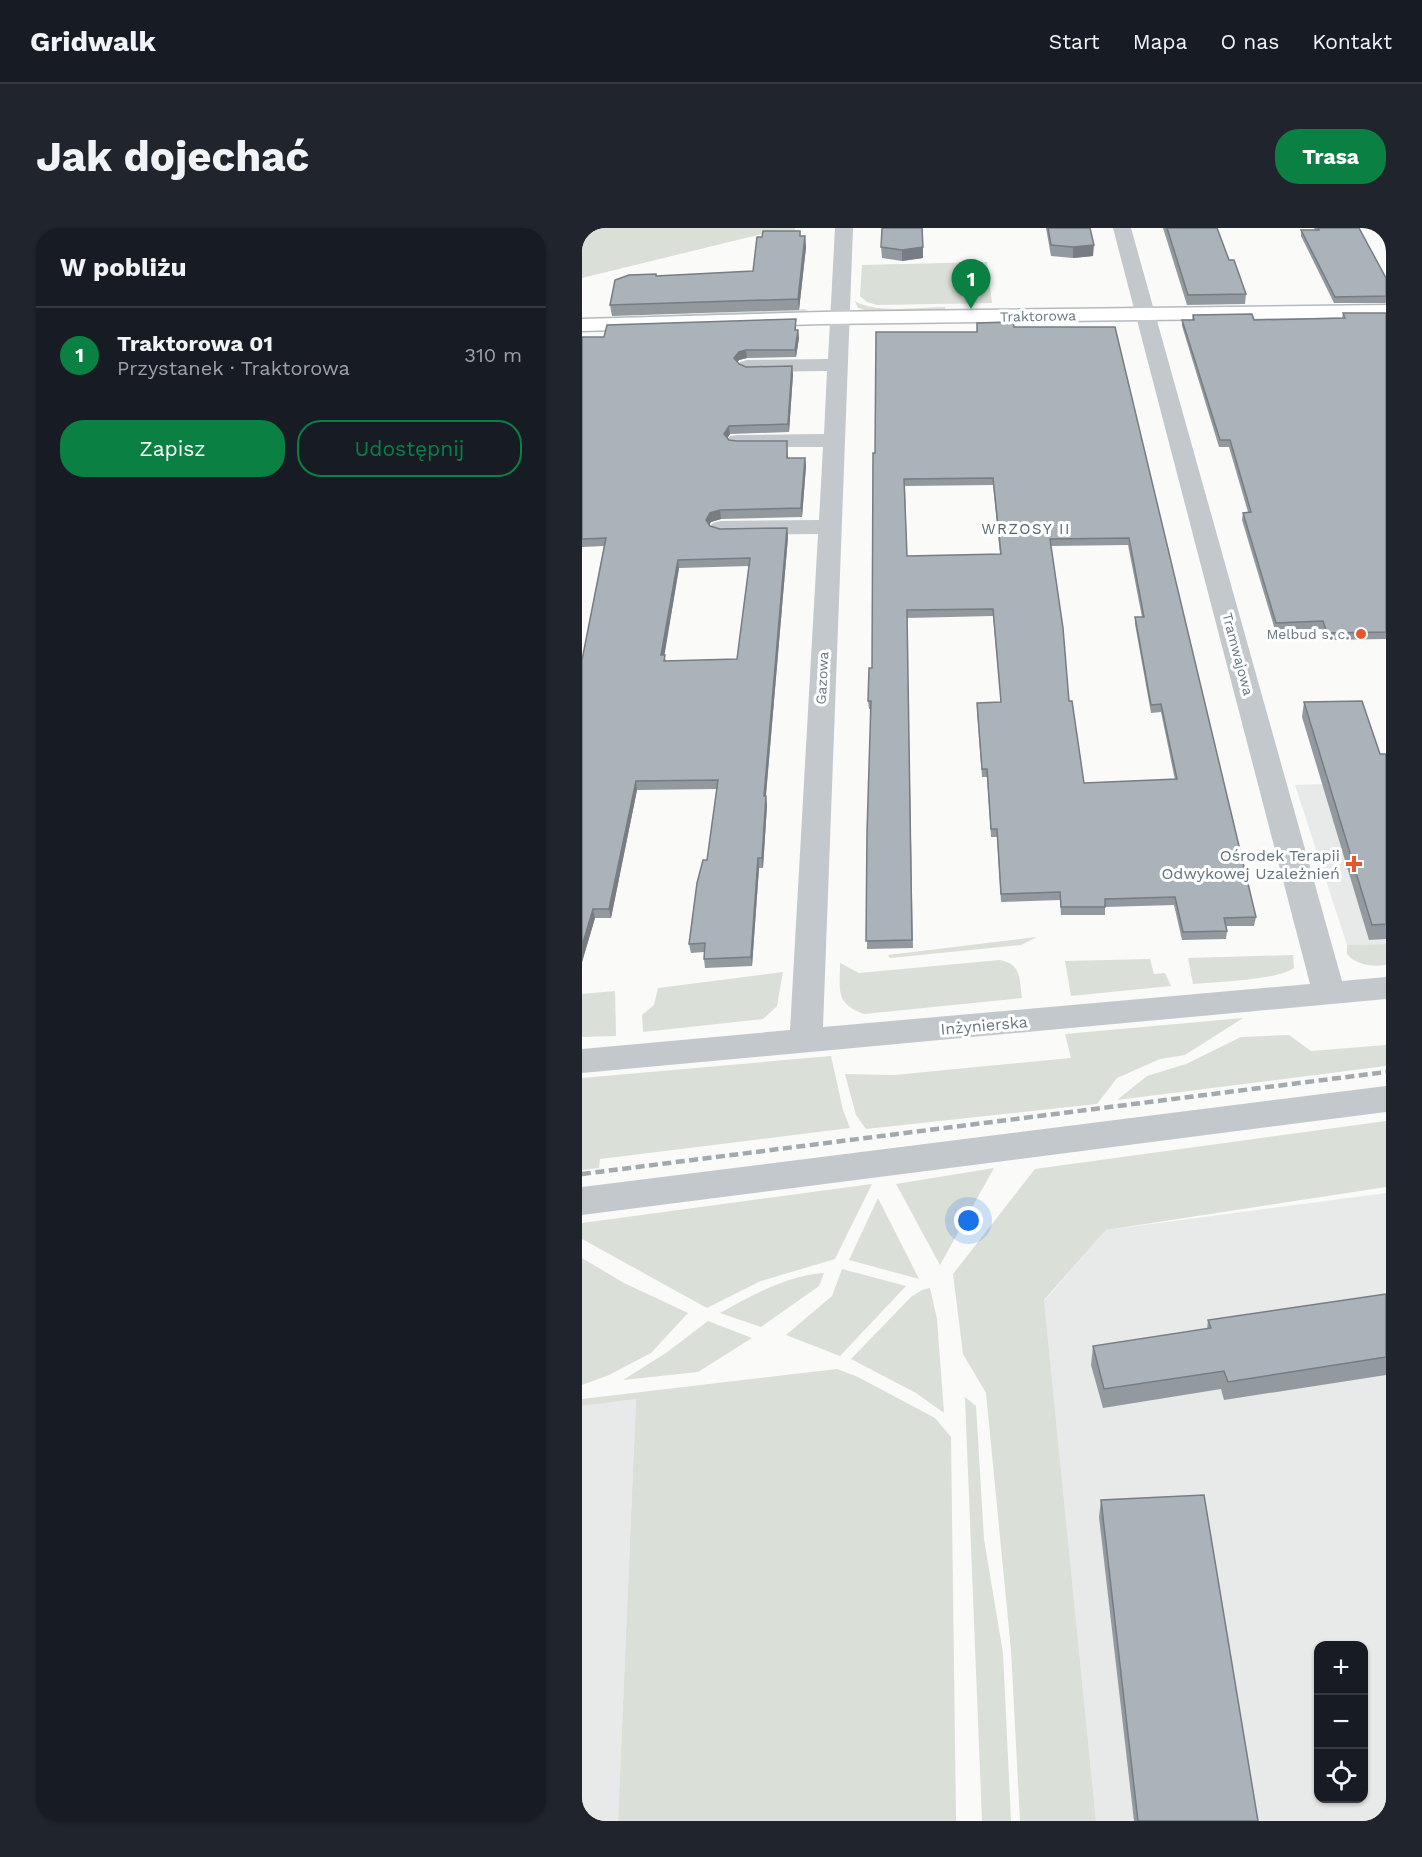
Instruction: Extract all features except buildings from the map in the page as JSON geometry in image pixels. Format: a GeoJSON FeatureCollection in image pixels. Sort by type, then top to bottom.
{"type":"FeatureCollection","features":[{"type":"Feature","properties":{"kind":"street","name":"Gazowa"},"geometry":{"type":"LineString","coordinates":[[806,1039],[814,826],[844,228]]}},
{"type":"Feature","properties":{"kind":"street","name":"Tramwajowa"},"geometry":{"type":"LineString","coordinates":[[1122,228],[1329,993]]}},
{"type":"Feature","properties":{"kind":"street","name":"Traktorowa"},"geometry":{"type":"LineString","coordinates":[[582,325],[841,318],[1386,311]]}},
{"type":"Feature","properties":{"kind":"street"},"geometry":{"type":"LineString","coordinates":[[747,366],[838,365]]}},
{"type":"Feature","properties":{"kind":"street"},"geometry":{"type":"LineString","coordinates":[[738,441],[835,440]]}},
{"type":"Feature","properties":{"kind":"street"},"geometry":{"type":"LineString","coordinates":[[721,528],[830,526]]}},
{"type":"Feature","properties":{"kind":"street","name":"Inżynierska"},"geometry":{"type":"LineString","coordinates":[[582,1061],[1386,988]]}},
{"type":"Feature","properties":{"kind":"street"},"geometry":{"type":"LineString","coordinates":[[582,1201],[1386,1099]]}},
{"type":"Feature","properties":{"kind":"shaded area"},"geometry":{"type":"Polygon","coordinates":[[[582,228],[795,228],[795,230],[774,231],[582,278],[582,228]]]}},
{"type":"Feature","properties":{"kind":"shaded area"},"geometry":{"type":"Polygon","coordinates":[[[987,262],[992,303],[877,305],[867,302],[860,296],[862,265],[987,262]]]}},
{"type":"Feature","properties":{"kind":"shaded area"},"geometry":{"type":"Polygon","coordinates":[[[855,301],[886,309],[945,307],[945,313],[873,313],[858,308],[855,301]]]}},
{"type":"Feature","properties":{"kind":"shaded area"},"geometry":{"type":"Polygon","coordinates":[[[804,309],[807,313],[672,317],[669,315],[804,309]]]}},
{"type":"Feature","properties":{"kind":"shaded area","name":"Ośrodek Terapii Odwykowej Uzależnień"},"geometry":{"type":"Polygon","coordinates":[[[1386,782],[1386,944],[1347,945],[1295,785],[1386,782]]]}},
{"type":"Feature","properties":{"kind":"shaded area"},"geometry":{"type":"Polygon","coordinates":[[[1037,937],[1021,945],[890,958],[888,955],[1037,937]]]}},
{"type":"Feature","properties":{"kind":"shaded area"},"geometry":{"type":"Polygon","coordinates":[[[1386,944],[1386,965],[1365,964],[1355,961],[1347,954],[1347,945],[1386,944]]]}},
{"type":"Feature","properties":{"kind":"shaded area"},"geometry":{"type":"Polygon","coordinates":[[[1293,955],[1294,968],[1286,972],[1246,980],[1193,984],[1188,958],[1293,955]]]}},
{"type":"Feature","properties":{"kind":"shaded area"},"geometry":{"type":"Polygon","coordinates":[[[1150,959],[1154,974],[1165,973],[1171,986],[1071,996],[1065,961],[1150,959]]]}},
{"type":"Feature","properties":{"kind":"shaded area"},"geometry":{"type":"Polygon","coordinates":[[[1000,960],[1016,969],[1020,979],[1022,998],[864,1014],[848,1005],[841,995],[840,963],[859,973],[1000,960]]]}},
{"type":"Feature","properties":{"kind":"shaded area"},"geometry":{"type":"Polygon","coordinates":[[[783,972],[777,1006],[763,1019],[643,1032],[642,1015],[654,1005],[658,988],[783,972]]]}},
{"type":"Feature","properties":{"kind":"shaded area"},"geometry":{"type":"Polygon","coordinates":[[[615,991],[616,1036],[582,1037],[582,994],[615,991]]]}},
{"type":"Feature","properties":{"kind":"shaded area"},"geometry":{"type":"Polygon","coordinates":[[[1243,1018],[1185,1055],[1160,1059],[1117,1078],[1097,1104],[866,1129],[856,1115],[845,1074],[894,1075],[1071,1058],[1065,1034],[1243,1018]]]}},
{"type":"Feature","properties":{"kind":"shaded area"},"geometry":{"type":"Polygon","coordinates":[[[1289,1035],[1311,1051],[1386,1045],[1386,1066],[1117,1100],[1147,1076],[1186,1064],[1241,1037],[1289,1035]]]}},
{"type":"Feature","properties":{"kind":"shaded area"},"geometry":{"type":"Polygon","coordinates":[[[831,1056],[843,1110],[850,1128],[600,1159],[599,1168],[582,1170],[582,1078],[831,1056]]]}},
{"type":"Feature","properties":{"kind":"shaded area"},"geometry":{"type":"Polygon","coordinates":[[[1386,1121],[1386,1187],[1106,1230],[1044,1300],[1096,1821],[1020,1821],[1011,1650],[986,1393],[963,1354],[953,1274],[1035,1169],[1386,1121]]]}},
{"type":"Feature","properties":{"kind":"shaded area"},"geometry":{"type":"Polygon","coordinates":[[[994,1168],[940,1265],[896,1184],[994,1168]]]}},
{"type":"Feature","properties":{"kind":"shaded area"},"geometry":{"type":"Polygon","coordinates":[[[872,1184],[835,1259],[761,1281],[707,1308],[582,1239],[582,1223],[872,1184]]]}},
{"type":"Feature","properties":{"kind":"shaded area"},"geometry":{"type":"Polygon","coordinates":[[[1386,1193],[1386,1821],[1096,1821],[1044,1301],[1106,1230],[1386,1193]]]}},
{"type":"Feature","properties":{"kind":"shaded area"},"geometry":{"type":"Polygon","coordinates":[[[878,1198],[919,1279],[849,1260],[878,1198]]]}},
{"type":"Feature","properties":{"kind":"shaded area"},"geometry":{"type":"Polygon","coordinates":[[[582,1258],[624,1283],[688,1313],[651,1353],[609,1375],[582,1385],[582,1258]]]}},
{"type":"Feature","properties":{"kind":"shaded area"},"geometry":{"type":"Polygon","coordinates":[[[842,1269],[906,1286],[840,1356],[786,1335],[832,1296],[842,1269]]]}},
{"type":"Feature","properties":{"kind":"shaded area"},"geometry":{"type":"Polygon","coordinates":[[[824,1273],[819,1286],[761,1327],[720,1313],[783,1282],[824,1273]]]}},
{"type":"Feature","properties":{"kind":"shaded area"},"geometry":{"type":"Polygon","coordinates":[[[930,1288],[937,1319],[944,1413],[916,1393],[851,1359],[911,1297],[930,1288]]]}},
{"type":"Feature","properties":{"kind":"shaded area"},"geometry":{"type":"Polygon","coordinates":[[[708,1321],[752,1338],[698,1372],[623,1380],[666,1353],[708,1321]]]}},
{"type":"Feature","properties":{"kind":"shaded area"},"geometry":{"type":"Polygon","coordinates":[[[837,1369],[858,1377],[935,1418],[951,1437],[956,1821],[618,1821],[636,1399],[582,1406],[582,1399],[837,1369]]]}},
{"type":"Feature","properties":{"kind":"shaded area"},"geometry":{"type":"Polygon","coordinates":[[[965,1397],[976,1406],[984,1539],[1003,1653],[1011,1821],[982,1821],[965,1397]]]}},
{"type":"Feature","properties":{"kind":"shaded area"},"geometry":{"type":"Polygon","coordinates":[[[636,1399],[618,1821],[582,1821],[582,1406],[636,1399]]]}},
{"type":"Feature","properties":{"kind":"railway"},"geometry":{"type":"LineString","coordinates":[[582,1174],[1386,1072]]}},
{"type":"Feature","properties":{"kind":"place","name":"Traktorowa 01"},"geometry":{"type":"Point","coordinates":[971,309]}},
{"type":"Feature","properties":{"kind":"place","name":"Melbud s. c."},"geometry":{"type":"Point","coordinates":[1361,634]}},
{"type":"Feature","properties":{"kind":"place","name":"Ośrodek Terapii Odwykowej Uzależnień"},"geometry":{"type":"Point","coordinates":[1354,864]}},
{"type":"Feature","properties":{"kind":"district","name":"WRZOSY II"},"geometry":{"type":"Point","coordinates":[1026,529]}}]}
